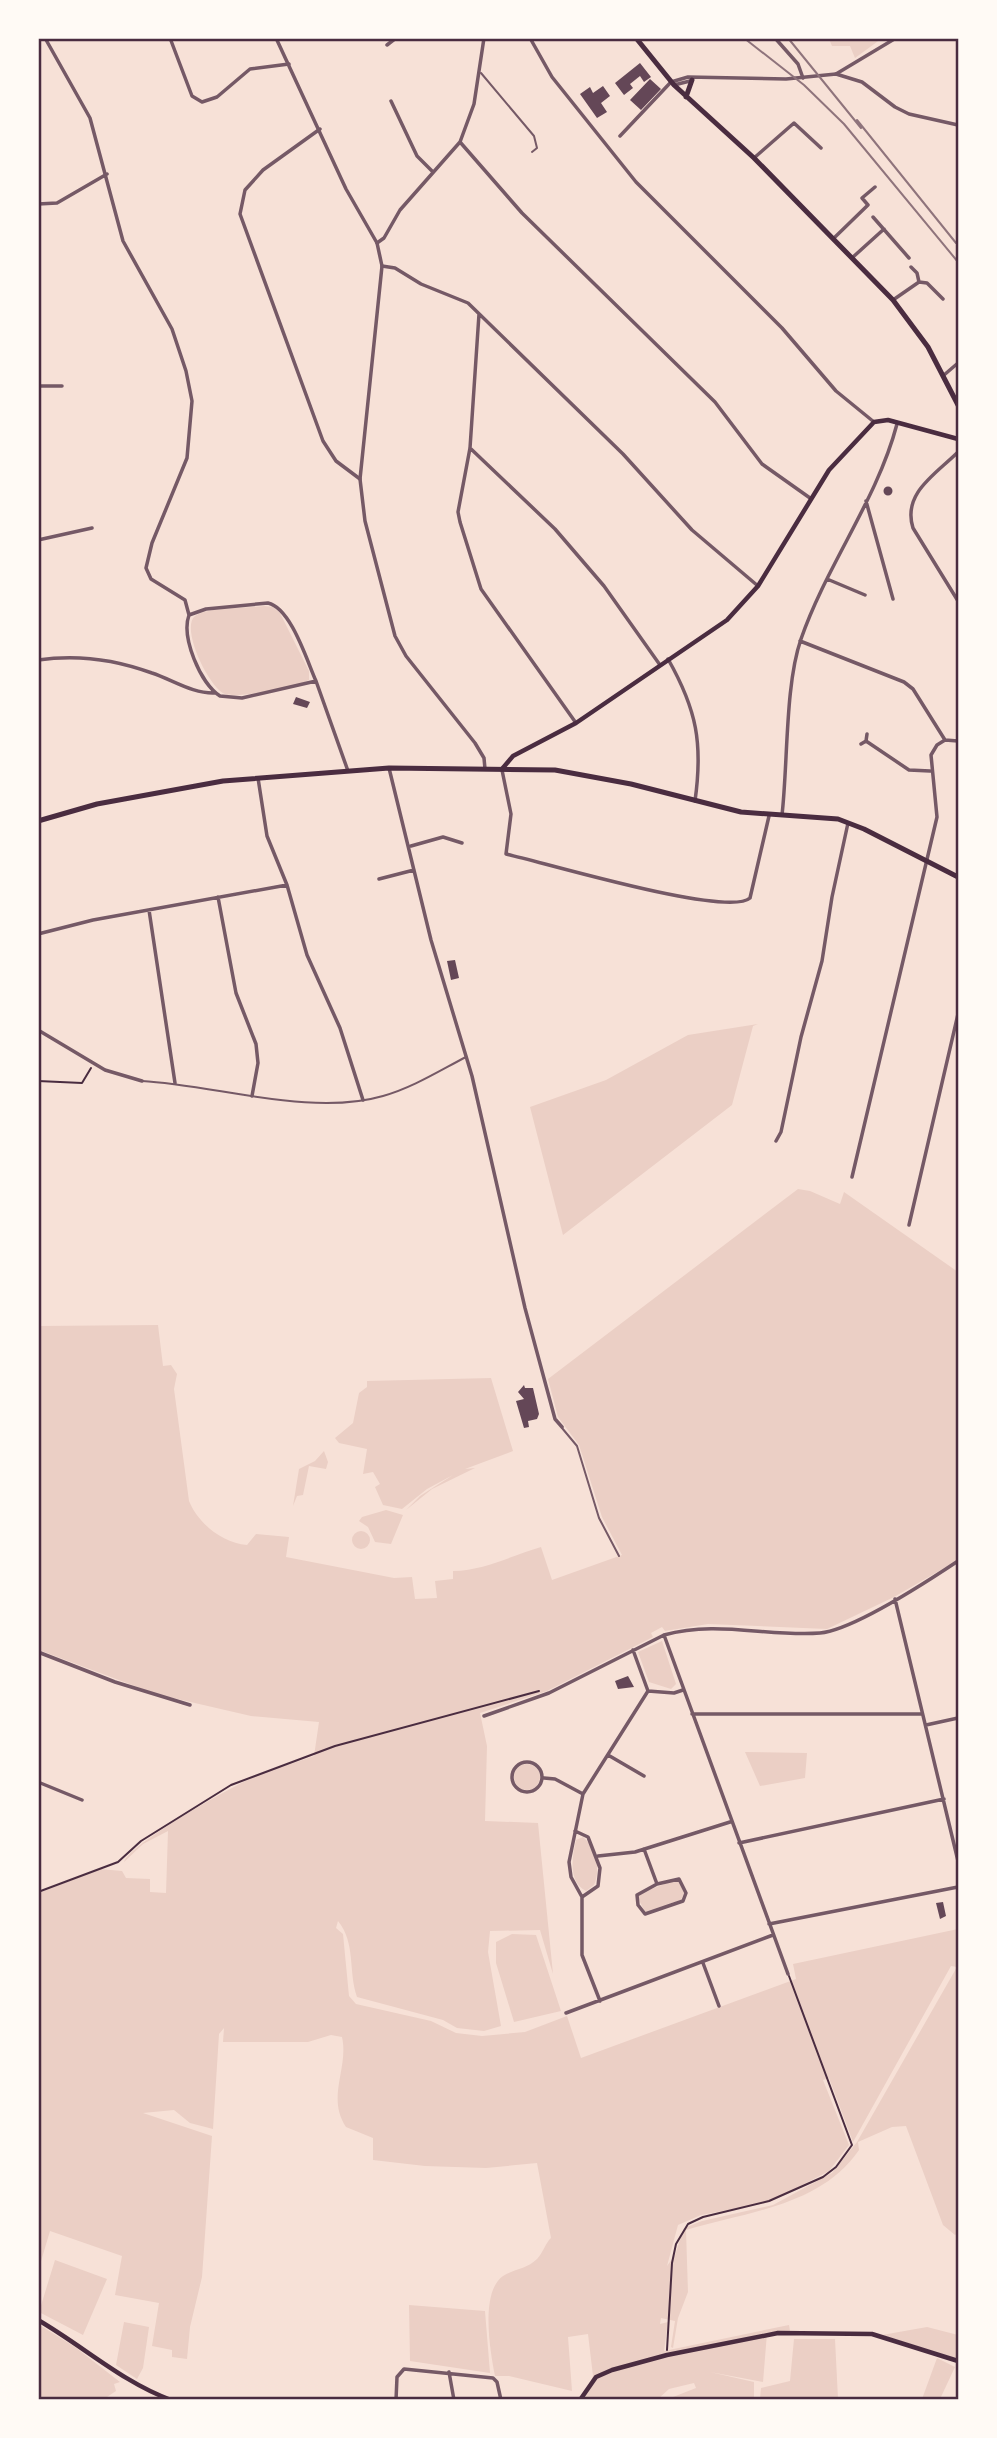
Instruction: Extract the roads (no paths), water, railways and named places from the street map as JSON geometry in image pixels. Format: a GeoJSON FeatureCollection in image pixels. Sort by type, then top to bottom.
{"type":"FeatureCollection","features":[{"type":"Feature","properties":{"kind":"main road"},"geometry":{"type":"LineString","coordinates":[[636,38],[672,83],[754,158],[892,300],[928,347],[958,405]]}},
{"type":"Feature","properties":{"kind":"main road"},"geometry":{"type":"LineString","coordinates":[[686,97],[693,79]]}},
{"type":"Feature","properties":{"kind":"main road"},"geometry":{"type":"LineString","coordinates":[[502,770],[513,756],[576,723],[727,620],[758,586],[810,498],[836,461],[874,422],[888,420],[897,424],[914,425],[958,439]]}},
{"type":"Feature","properties":{"kind":"main road"},"geometry":{"type":"LineString","coordinates":[[38,821],[97,804],[223,781],[390,768],[555,770],[592,775],[769,816],[827,817],[848,822],[958,877]]}},
{"type":"Feature","properties":{"kind":"main road"},"geometry":{"type":"LineString","coordinates":[[38,2320],[83,2347],[128,2381],[171,2399]]}},
{"type":"Feature","properties":{"kind":"main road"},"geometry":{"type":"LineString","coordinates":[[580,2399],[596,2377],[635,2362],[778,2333],[872,2334],[958,2361]]}},
{"type":"Feature","properties":{"kind":"street"},"geometry":{"type":"LineString","coordinates":[[45,38],[90,118],[123,241],[173,329],[190,389],[191,427],[187,458],[152,543],[146,568],[151,579],[185,600],[189,615],[186,626],[191,643],[202,674],[215,693]]}},
{"type":"Feature","properties":{"kind":"street"},"geometry":{"type":"LineString","coordinates":[[170,38],[192,96],[202,102],[217,97],[250,69],[289,64]]}},
{"type":"Feature","properties":{"kind":"street"},"geometry":{"type":"LineString","coordinates":[[276,38],[346,189],[377,243],[382,266],[360,479],[365,521],[395,636],[407,656],[475,743],[484,758],[485,769]]}},
{"type":"Feature","properties":{"kind":"street"},"geometry":{"type":"LineString","coordinates":[[387,45],[396,38]]}},
{"type":"Feature","properties":{"kind":"street"},"geometry":{"type":"LineString","coordinates":[[377,243],[384,238],[400,209],[432,170],[460,142],[474,104],[484,38]]}},
{"type":"Feature","properties":{"kind":"street"},"geometry":{"type":"LineString","coordinates":[[530,38],[552,77],[636,182],[782,328],[836,391],[874,422]]}},
{"type":"Feature","properties":{"kind":"street"},"geometry":{"type":"LineString","coordinates":[[775,38],[798,64],[803,78]]}},
{"type":"Feature","properties":{"kind":"street"},"geometry":{"type":"LineString","coordinates":[[620,136],[672,83],[693,79],[803,78],[836,74],[852,67],[896,38]]}},
{"type":"Feature","properties":{"kind":"street"},"geometry":{"type":"LineString","coordinates":[[852,67],[855,79]]}},
{"type":"Feature","properties":{"kind":"street"},"geometry":{"type":"LineString","coordinates":[[836,74],[855,79],[902,110],[958,125]]}},
{"type":"Feature","properties":{"kind":"street"},"geometry":{"type":"LineString","coordinates":[[391,101],[417,156],[432,170]]}},
{"type":"Feature","properties":{"kind":"street"},"geometry":{"type":"LineString","coordinates":[[754,158],[794,123],[821,148]]}},
{"type":"Feature","properties":{"kind":"street"},"geometry":{"type":"LineString","coordinates":[[320,129],[254,180],[245,190],[240,214],[323,441],[336,461],[360,479]]}},
{"type":"Feature","properties":{"kind":"street"},"geometry":{"type":"LineString","coordinates":[[460,142],[522,213],[715,402],[762,464],[810,498]]}},
{"type":"Feature","properties":{"kind":"street"},"geometry":{"type":"LineString","coordinates":[[38,204],[57,203],[107,174]]}},
{"type":"Feature","properties":{"kind":"street"},"geometry":{"type":"LineString","coordinates":[[834,238],[868,205],[862,198],[875,187]]}},
{"type":"Feature","properties":{"kind":"street"},"geometry":{"type":"LineString","coordinates":[[873,217],[909,258]]}},
{"type":"Feature","properties":{"kind":"street"},"geometry":{"type":"LineString","coordinates":[[853,257],[884,229]]}},
{"type":"Feature","properties":{"kind":"street"},"geometry":{"type":"LineString","coordinates":[[382,266],[395,268],[421,285],[468,303],[622,454],[692,530],[758,586]]}},
{"type":"Feature","properties":{"kind":"street"},"geometry":{"type":"LineString","coordinates":[[911,267],[919,282]]}},
{"type":"Feature","properties":{"kind":"street"},"geometry":{"type":"LineString","coordinates":[[892,300],[919,282],[926,283],[943,299]]}},
{"type":"Feature","properties":{"kind":"street"},"geometry":{"type":"LineString","coordinates":[[478,313],[470,448],[458,512],[481,589],[576,723]]}},
{"type":"Feature","properties":{"kind":"street"},"geometry":{"type":"LineString","coordinates":[[943,375],[958,363]]}},
{"type":"Feature","properties":{"kind":"street"},"geometry":{"type":"LineString","coordinates":[[38,386],[62,386]]}},
{"type":"Feature","properties":{"kind":"street"},"geometry":{"type":"LineString","coordinates":[[781,817],[800,641],[827,579],[884,467],[897,424]]}},
{"type":"Feature","properties":{"kind":"street"},"geometry":{"type":"LineString","coordinates":[[470,448],[555,530],[604,586],[660,665]]}},
{"type":"Feature","properties":{"kind":"street"},"geometry":{"type":"LineString","coordinates":[[958,453],[919,489],[910,502],[909,515],[913,527],[958,601]]}},
{"type":"Feature","properties":{"kind":"street"},"geometry":{"type":"LineString","coordinates":[[866,501],[893,599]]}},
{"type":"Feature","properties":{"kind":"street"},"geometry":{"type":"LineString","coordinates":[[38,540],[92,528]]}},
{"type":"Feature","properties":{"kind":"street"},"geometry":{"type":"LineString","coordinates":[[827,579],[865,595]]}},
{"type":"Feature","properties":{"kind":"street"},"geometry":{"type":"LineString","coordinates":[[189,615],[206,609],[274,605],[288,619],[316,681],[348,771]]}},
{"type":"Feature","properties":{"kind":"street"},"geometry":{"type":"LineString","coordinates":[[800,641],[904,682],[914,689],[945,740]]}},
{"type":"Feature","properties":{"kind":"street"},"geometry":{"type":"LineString","coordinates":[[38,660],[79,656],[101,659],[132,666],[195,690],[226,698],[242,698],[316,681]]}},
{"type":"Feature","properties":{"kind":"street"},"geometry":{"type":"LineString","coordinates":[[668,659],[691,703],[697,729],[700,760],[695,801]]}},
{"type":"Feature","properties":{"kind":"street"},"geometry":{"type":"LineString","coordinates":[[866,741],[867,734]]}},
{"type":"Feature","properties":{"kind":"street"},"geometry":{"type":"LineString","coordinates":[[852,1177],[937,817],[936,792],[930,771],[931,755],[937,745],[945,740],[958,741]]}},
{"type":"Feature","properties":{"kind":"street"},"geometry":{"type":"LineString","coordinates":[[866,741],[909,770],[930,771]]}},
{"type":"Feature","properties":{"kind":"street"},"geometry":{"type":"LineString","coordinates":[[861,744],[866,741]]}},
{"type":"Feature","properties":{"kind":"street"},"geometry":{"type":"LineString","coordinates":[[390,768],[431,940],[467,1057],[525,1308],[555,1419],[562,1427]]}},
{"type":"Feature","properties":{"kind":"street"},"geometry":{"type":"LineString","coordinates":[[502,770],[511,814],[506,852],[577,874],[623,881],[681,897],[717,902],[746,901],[759,865],[769,816]]}},
{"type":"Feature","properties":{"kind":"street"},"geometry":{"type":"LineString","coordinates":[[258,778],[265,829],[287,885],[307,955],[340,1028],[363,1100]]}},
{"type":"Feature","properties":{"kind":"street"},"geometry":{"type":"LineString","coordinates":[[776,1141],[781,1132],[799,1046],[822,961],[848,822]]}},
{"type":"Feature","properties":{"kind":"street"},"geometry":{"type":"LineString","coordinates":[[410,846],[443,837],[462,842]]}},
{"type":"Feature","properties":{"kind":"street"},"geometry":{"type":"LineString","coordinates":[[379,879],[415,870]]}},
{"type":"Feature","properties":{"kind":"street"},"geometry":{"type":"LineString","coordinates":[[38,934],[149,910],[287,885]]}},
{"type":"Feature","properties":{"kind":"street"},"geometry":{"type":"LineString","coordinates":[[218,897],[236,993],[256,1044],[258,1063],[252,1096]]}},
{"type":"Feature","properties":{"kind":"street"},"geometry":{"type":"LineString","coordinates":[[149,910],[175,1083]]}},
{"type":"Feature","properties":{"kind":"street"},"geometry":{"type":"LineString","coordinates":[[909,1225],[958,1014]]}},
{"type":"Feature","properties":{"kind":"street"},"geometry":{"type":"LineString","coordinates":[[38,1031],[120,1076],[142,1081]]}},
{"type":"Feature","properties":{"kind":"street"},"geometry":{"type":"LineString","coordinates":[[484,1716],[549,1693],[664,1635],[693,1629],[729,1627],[822,1633],[854,1621],[895,1600],[958,1562]]}},
{"type":"Feature","properties":{"kind":"street"},"geometry":{"type":"LineString","coordinates":[[895,1600],[958,1861]]}},
{"type":"Feature","properties":{"kind":"street"},"geometry":{"type":"LineString","coordinates":[[664,1635],[730,1822],[789,1974]]}},
{"type":"Feature","properties":{"kind":"street"},"geometry":{"type":"LineString","coordinates":[[634,1650],[648,1691]]}},
{"type":"Feature","properties":{"kind":"street"},"geometry":{"type":"LineString","coordinates":[[38,1652],[115,1682],[190,1704]]}},
{"type":"Feature","properties":{"kind":"street"},"geometry":{"type":"LineString","coordinates":[[648,1691],[674,1693],[683,1690]]}},
{"type":"Feature","properties":{"kind":"street"},"geometry":{"type":"LineString","coordinates":[[600,2001],[582,1955],[582,1898],[571,1877],[569,1862],[583,1794],[648,1691]]}},
{"type":"Feature","properties":{"kind":"street"},"geometry":{"type":"LineString","coordinates":[[692,1714],[922,1714]]}},
{"type":"Feature","properties":{"kind":"street"},"geometry":{"type":"LineString","coordinates":[[926,1725],[958,1718]]}},
{"type":"Feature","properties":{"kind":"street"},"geometry":{"type":"LineString","coordinates":[[608,1755],[644,1776]]}},
{"type":"Feature","properties":{"kind":"street"},"geometry":{"type":"LineString","coordinates":[[517,1765],[537,1765],[543,1770],[544,1778],[540,1788],[518,1789],[512,1784],[512,1769],[517,1765]]}},
{"type":"Feature","properties":{"kind":"street"},"geometry":{"type":"LineString","coordinates":[[544,1778],[555,1779],[583,1794]]}},
{"type":"Feature","properties":{"kind":"street"},"geometry":{"type":"LineString","coordinates":[[38,1782],[82,1800]]}},
{"type":"Feature","properties":{"kind":"street"},"geometry":{"type":"LineString","coordinates":[[739,1843],[944,1799]]}},
{"type":"Feature","properties":{"kind":"street"},"geometry":{"type":"LineString","coordinates":[[598,1856],[644,1849],[730,1822]]}},
{"type":"Feature","properties":{"kind":"street"},"geometry":{"type":"LineString","coordinates":[[575,1831],[588,1838],[598,1856],[600,1868],[598,1886],[582,1898]]}},
{"type":"Feature","properties":{"kind":"street"},"geometry":{"type":"LineString","coordinates":[[644,1849],[657,1884]]}},
{"type":"Feature","properties":{"kind":"street"},"geometry":{"type":"LineString","coordinates":[[679,1879],[686,1898],[645,1914],[638,1905],[637,1895],[657,1884],[679,1879]]}},
{"type":"Feature","properties":{"kind":"street"},"geometry":{"type":"LineString","coordinates":[[769,1924],[958,1887]]}},
{"type":"Feature","properties":{"kind":"street"},"geometry":{"type":"LineString","coordinates":[[566,2013],[773,1935]]}},
{"type":"Feature","properties":{"kind":"street"},"geometry":{"type":"LineString","coordinates":[[703,1963],[719,2006]]}},
{"type":"Feature","properties":{"kind":"street"},"geometry":{"type":"LineString","coordinates":[[396,2399],[397,2377],[404,2369],[493,2378],[497,2382],[501,2399]]}},
{"type":"Feature","properties":{"kind":"street"},"geometry":{"type":"LineString","coordinates":[[449,2372],[454,2399]]}},
{"type":"Feature","properties":{"kind":"lane"},"geometry":{"type":"LineString","coordinates":[[479,71],[534,136],[537,148],[532,152]]}},
{"type":"Feature","properties":{"kind":"lane"},"geometry":{"type":"LineString","coordinates":[[142,1081],[175,1083],[308,1102],[363,1100],[404,1090],[467,1057]]}},
{"type":"Feature","properties":{"kind":"lane"},"geometry":{"type":"LineString","coordinates":[[562,1427],[577,1446],[599,1518],[619,1556]]}},
{"type":"Feature","properties":{"kind":"railway"},"geometry":{"type":"LineString","coordinates":[[744,38],[804,85],[844,124],[958,262]]}},
{"type":"Feature","properties":{"kind":"railway"},"geometry":{"type":"LineString","coordinates":[[788,38],[861,128]]}},
{"type":"Feature","properties":{"kind":"railway"},"geometry":{"type":"LineString","coordinates":[[857,120],[956,243]]}}]}
